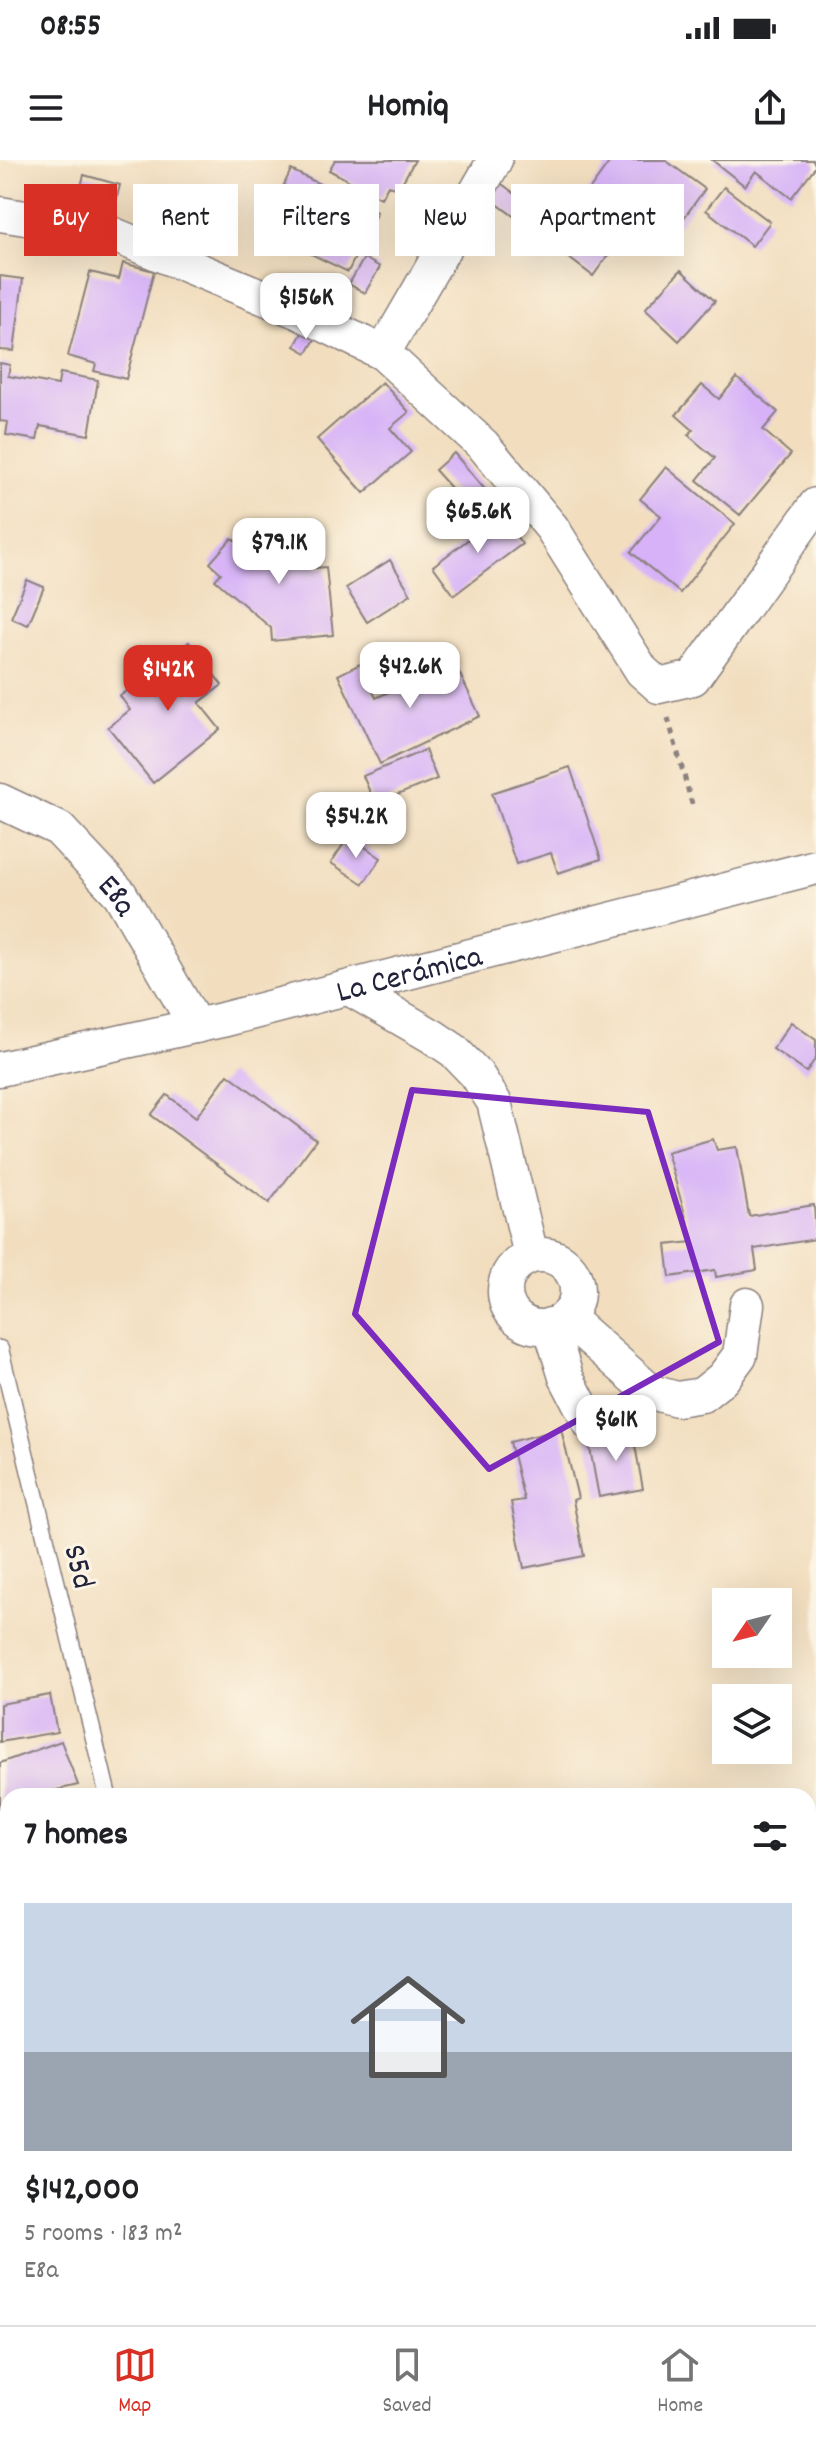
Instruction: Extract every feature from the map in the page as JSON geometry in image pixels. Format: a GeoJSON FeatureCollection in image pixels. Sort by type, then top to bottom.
{"type":"FeatureCollection","features":[{"type":"Feature","properties":{"kind":"street"},"geometry":{"type":"LineString","coordinates":[[383,353],[495,160]]}},
{"type":"Feature","properties":{"kind":"street"},"geometry":{"type":"LineString","coordinates":[[0,214],[102,230],[299,312],[383,353],[483,445],[552,528],[642,671],[659,686],[693,678],[816,505]]}},
{"type":"Feature","properties":{"kind":"street","name":"E8a"},"geometry":{"type":"LineString","coordinates":[[0,801],[59,829],[120,894],[196,1026]]}},
{"type":"Feature","properties":{"kind":"street","name":"La Cerámica"},"geometry":{"type":"LineString","coordinates":[[0,1069],[196,1026],[816,867]]}},
{"type":"Feature","properties":{"kind":"street"},"geometry":{"type":"LineString","coordinates":[[349,988],[453,1050],[477,1075],[494,1102],[531,1255]]}},
{"type":"Feature","properties":{"kind":"street"},"geometry":{"type":"LineString","coordinates":[[531,1255],[555,1257],[573,1273],[577,1296],[573,1308],[558,1321],[533,1326],[522,1321],[507,1303],[507,1280],[512,1269],[531,1255]]}},
{"type":"Feature","properties":{"kind":"street"},"geometry":{"type":"LineString","coordinates":[[558,1321],[651,1392],[677,1399],[702,1395],[723,1378],[740,1355],[747,1305]]}},
{"type":"Feature","properties":{"kind":"street"},"geometry":{"type":"LineString","coordinates":[[558,1321],[566,1377],[590,1423]]}},
{"type":"Feature","properties":{"kind":"lane","name":"S5d"},"geometry":{"type":"LineString","coordinates":[[0,1349],[106,1788]]}},
{"type":"Feature","properties":{"kind":"path"},"geometry":{"type":"LineString","coordinates":[[659,686],[692,804]]}},
{"type":"Feature","properties":{"kind":"highlighted area"},"geometry":{"type":"Polygon","coordinates":[[[412,1090],[648,1112],[719,1342],[489,1469],[355,1314],[412,1090]]]}},
{"type":"Feature","properties":{"kind":"building"},"geometry":{"type":"Polygon","coordinates":[[[335,160],[415,160],[401,184],[395,184],[395,188],[388,185],[381,198],[379,184],[355,184],[329,170],[335,160]]]}},
{"type":"Feature","properties":{"kind":"building"},"geometry":{"type":"Polygon","coordinates":[[[611,160],[665,160],[705,189],[684,218],[684,184],[594,184],[611,160]]]}},
{"type":"Feature","properties":{"kind":"building"},"geometry":{"type":"Polygon","coordinates":[[[712,160],[813,160],[816,166],[791,198],[756,171],[745,186],[712,160]]]}},
{"type":"Feature","properties":{"kind":"building"},"geometry":{"type":"Polygon","coordinates":[[[291,170],[320,184],[284,184],[291,170]]]}},
{"type":"Feature","properties":{"kind":"building"},"geometry":{"type":"Polygon","coordinates":[[[84,175],[116,184],[82,184],[84,175]]]}},
{"type":"Feature","properties":{"kind":"building"},"geometry":{"type":"Polygon","coordinates":[[[495,179],[511,191],[511,214],[495,202],[495,184],[491,184],[495,179]]]}},
{"type":"Feature","properties":{"kind":"building"},"geometry":{"type":"Polygon","coordinates":[[[724,187],[770,222],[752,246],[706,210],[724,187]]]}},
{"type":"Feature","properties":{"kind":"building"},"geometry":{"type":"Polygon","coordinates":[[[315,256],[356,256],[348,272],[315,256]]]}},
{"type":"Feature","properties":{"kind":"building"},"geometry":{"type":"Polygon","coordinates":[[[566,256],[607,256],[593,276],[566,256]]]}},
{"type":"Feature","properties":{"kind":"building"},"geometry":{"type":"Polygon","coordinates":[[[364,258],[380,267],[365,293],[349,284],[364,258]]]}},
{"type":"Feature","properties":{"kind":"building"},"geometry":{"type":"Polygon","coordinates":[[[123,263],[154,271],[126,379],[94,371],[96,364],[68,356],[90,272],[119,279],[123,263]]]}},
{"type":"Feature","properties":{"kind":"building"},"geometry":{"type":"Polygon","coordinates":[[[681,270],[715,301],[679,341],[645,309],[681,270]]]}},
{"type":"Feature","properties":{"kind":"building"},"geometry":{"type":"Polygon","coordinates":[[[0,276],[23,279],[14,351],[0,350],[0,276]]]}},
{"type":"Feature","properties":{"kind":"building"},"geometry":{"type":"Polygon","coordinates":[[[304,329],[317,336],[307,353],[295,346],[304,329]]]}},
{"type":"Feature","properties":{"kind":"building"},"geometry":{"type":"Polygon","coordinates":[[[0,363],[10,365],[8,376],[58,385],[60,373],[98,380],[89,435],[40,426],[37,440],[6,435],[8,422],[0,421],[0,363]]]}},
{"type":"Feature","properties":{"kind":"building"},"geometry":{"type":"Polygon","coordinates":[[[737,378],[778,412],[763,430],[791,454],[740,515],[697,480],[715,458],[688,435],[693,430],[676,415],[702,385],[719,399],[737,378]]]}},
{"type":"Feature","properties":{"kind":"building"},"geometry":{"type":"Polygon","coordinates":[[[382,382],[409,412],[390,428],[411,452],[364,493],[317,439],[382,382]]]}},
{"type":"Feature","properties":{"kind":"building"},"geometry":{"type":"Polygon","coordinates":[[[454,453],[487,492],[469,508],[435,470],[454,453]]]}},
{"type":"Feature","properties":{"kind":"building"},"geometry":{"type":"Polygon","coordinates":[[[666,467],[735,524],[680,593],[631,552],[661,516],[640,499],[666,467]]]}},
{"type":"Feature","properties":{"kind":"building"},"geometry":{"type":"Polygon","coordinates":[[[501,515],[522,544],[454,595],[433,566],[501,515]]]}},
{"type":"Feature","properties":{"kind":"building"},"geometry":{"type":"Polygon","coordinates":[[[313,534],[316,568],[326,567],[333,635],[272,641],[271,628],[215,580],[221,573],[210,563],[232,538],[243,548],[249,540],[274,560],[271,538],[313,534]]]}},
{"type":"Feature","properties":{"kind":"building"},"geometry":{"type":"Polygon","coordinates":[[[390,560],[411,594],[367,622],[346,588],[390,560]]]}},
{"type":"Feature","properties":{"kind":"building"},"geometry":{"type":"Polygon","coordinates":[[[27,580],[44,587],[28,625],[11,618],[27,580]]]}},
{"type":"Feature","properties":{"kind":"building"},"geometry":{"type":"Polygon","coordinates":[[[189,642],[222,685],[199,703],[220,729],[153,783],[108,727],[130,710],[120,696],[189,642]]]}},
{"type":"Feature","properties":{"kind":"building"},"geometry":{"type":"Polygon","coordinates":[[[454,662],[480,716],[380,764],[338,675],[360,664],[376,698],[454,662]]]}},
{"type":"Feature","properties":{"kind":"building"},"geometry":{"type":"Polygon","coordinates":[[[425,750],[437,779],[375,804],[363,776],[425,750]]]}},
{"type":"Feature","properties":{"kind":"building"},"geometry":{"type":"Polygon","coordinates":[[[570,767],[601,859],[558,873],[551,853],[516,864],[492,793],[570,767]]]}},
{"type":"Feature","properties":{"kind":"building"},"geometry":{"type":"Polygon","coordinates":[[[349,836],[381,858],[363,884],[331,863],[349,836]]]}},
{"type":"Feature","properties":{"kind":"building"},"geometry":{"type":"Polygon","coordinates":[[[791,1022],[816,1040],[816,1058],[806,1072],[773,1049],[791,1022]]]}},
{"type":"Feature","properties":{"kind":"building"},"geometry":{"type":"Polygon","coordinates":[[[228,1074],[316,1140],[269,1203],[151,1115],[167,1095],[196,1117],[228,1074]]]}},
{"type":"Feature","properties":{"kind":"building"},"geometry":{"type":"Polygon","coordinates":[[[713,1139],[717,1150],[737,1147],[749,1216],[814,1205],[816,1239],[754,1249],[757,1270],[716,1277],[715,1270],[670,1277],[666,1245],[693,1242],[667,1152],[713,1139]]]}},
{"type":"Feature","properties":{"kind":"building"},"geometry":{"type":"Polygon","coordinates":[[[561,1429],[578,1498],[573,1500],[584,1556],[524,1568],[511,1502],[524,1500],[510,1442],[561,1429]]]}},
{"type":"Feature","properties":{"kind":"building"},"geometry":{"type":"Polygon","coordinates":[[[632,1429],[643,1489],[599,1497],[588,1438],[632,1429]]]}},
{"type":"Feature","properties":{"kind":"building"},"geometry":{"type":"Polygon","coordinates":[[[50,1695],[57,1732],[0,1742],[0,1704],[50,1695]]]}},
{"type":"Feature","properties":{"kind":"building"},"geometry":{"type":"Polygon","coordinates":[[[61,1741],[78,1785],[65,1788],[0,1788],[0,1763],[61,1741]]]}}]}
